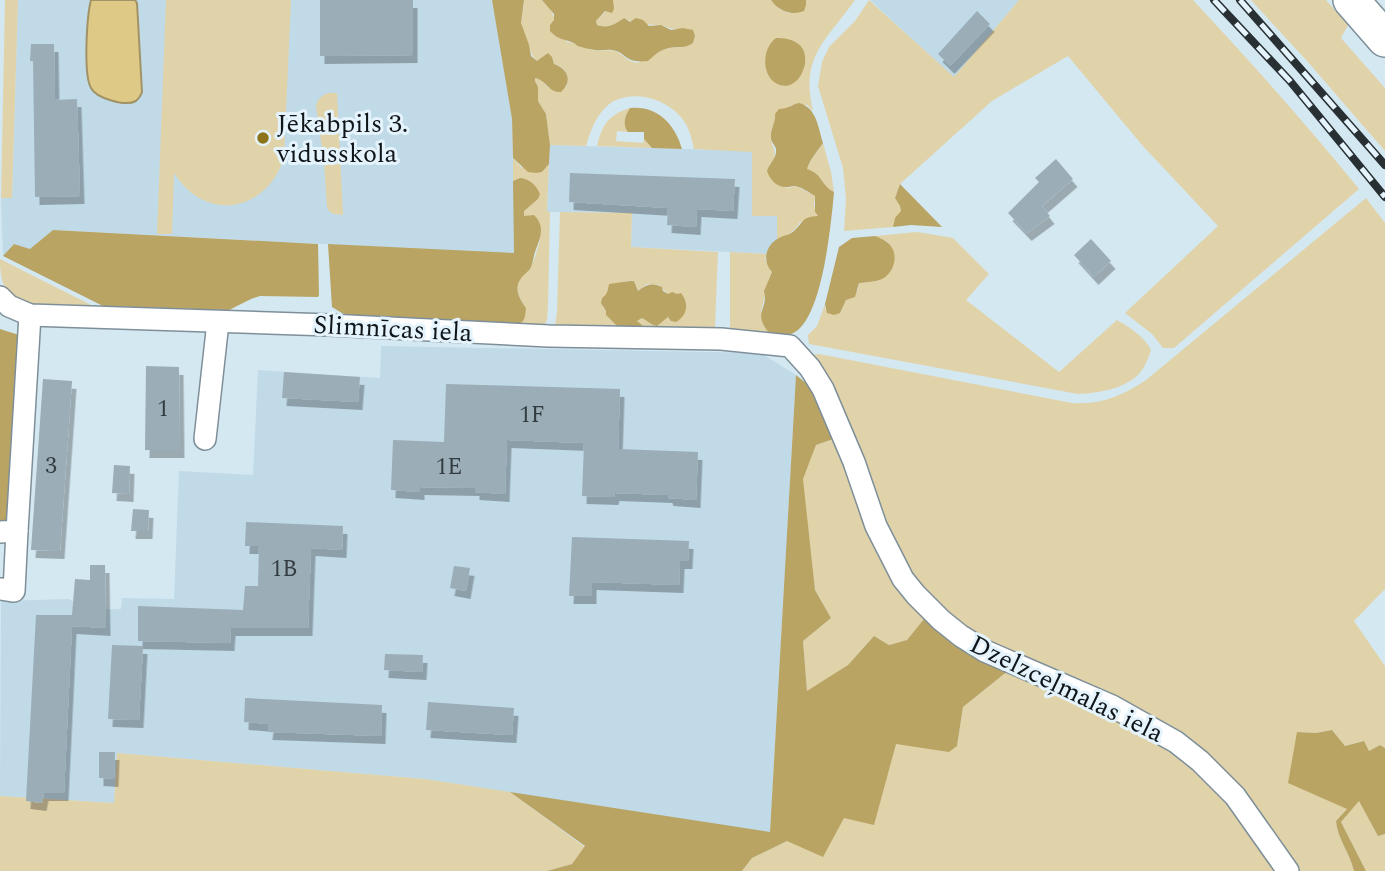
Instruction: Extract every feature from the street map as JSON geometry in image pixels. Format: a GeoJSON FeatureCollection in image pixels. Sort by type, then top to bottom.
{"type":"FeatureCollection","features":[{"type":"Feature","properties":{"kind":"highway"},"geometry":{"type":"LineString","coordinates":[[1351,0],[1385,39]]}},
{"type":"Feature","properties":{"kind":"street","name":"Slimnīcas iela"},"geometry":{"type":"LineString","coordinates":[[0,297],[9,306],[30,314],[549,336],[721,340],[790,346]]}},
{"type":"Feature","properties":{"kind":"street"},"geometry":{"type":"LineString","coordinates":[[0,589],[14,591],[8,532],[30,314]]}},
{"type":"Feature","properties":{"kind":"street"},"geometry":{"type":"LineString","coordinates":[[205,439],[218,322]]}},
{"type":"Feature","properties":{"kind":"street","name":"Dzelzceļmalas iela"},"geometry":{"type":"LineString","coordinates":[[790,346],[810,368],[823,389],[854,462],[876,526],[903,579],[915,595],[941,621],[985,651],[1112,706],[1176,742],[1200,761],[1235,796],[1288,871]]}},
{"type":"Feature","properties":{"kind":"shaded area"},"geometry":{"type":"Polygon","coordinates":[[[5,0],[18,0],[12,198],[1,198],[5,0]]]}},
{"type":"Feature","properties":{"kind":"shaded area","name":"Jēkabpils 3. vidusskola"},"geometry":{"type":"Polygon","coordinates":[[[18,0],[492,0],[512,119],[515,254],[54,230],[30,249],[14,244],[3,256],[1,198],[12,198],[18,0]]]}},
{"type":"Feature","properties":{"kind":"shaded area"},"geometry":{"type":"Polygon","coordinates":[[[91,0],[135,0],[137,3],[142,92],[136,101],[125,103],[111,100],[91,88],[86,58],[91,0]]]}},
{"type":"Feature","properties":{"kind":"shaded area"},"geometry":{"type":"Polygon","coordinates":[[[166,0],[291,0],[284,156],[280,169],[273,181],[253,198],[228,205],[215,204],[197,197],[174,173],[172,234],[157,234],[166,0]]]}},
{"type":"Feature","properties":{"kind":"shaded area"},"geometry":{"type":"Polygon","coordinates":[[[492,0],[524,0],[521,23],[531,56],[537,61],[548,53],[554,64],[566,72],[567,84],[561,92],[553,91],[535,78],[538,101],[546,114],[550,145],[549,164],[542,172],[528,172],[513,158],[512,119],[492,0]]]}},
{"type":"Feature","properties":{"kind":"shaded area"},"geometry":{"type":"Polygon","coordinates":[[[524,0],[542,0],[550,9],[567,42],[593,50],[610,50],[637,63],[662,50],[693,43],[695,36],[692,30],[640,24],[624,18],[608,26],[597,25],[596,21],[612,5],[613,0],[771,0],[789,13],[806,5],[806,0],[855,0],[818,50],[813,63],[810,92],[813,111],[807,105],[791,105],[777,120],[771,134],[775,156],[769,165],[787,188],[796,186],[815,196],[814,205],[818,217],[800,222],[791,233],[777,239],[777,216],[752,216],[752,152],[694,149],[691,136],[680,116],[654,99],[633,96],[608,105],[596,120],[586,146],[550,145],[546,114],[538,101],[535,78],[549,88],[566,87],[568,79],[564,70],[554,64],[552,57],[537,61],[532,54],[521,23],[524,0]]]}},
{"type":"Feature","properties":{"kind":"shaded area"},"geometry":{"type":"Polygon","coordinates":[[[542,0],[613,0],[612,13],[605,11],[596,21],[597,25],[608,26],[624,18],[630,22],[636,18],[649,26],[693,30],[695,36],[690,45],[662,50],[648,61],[634,61],[617,51],[584,48],[556,36],[550,31],[554,14],[542,0]]]}},
{"type":"Feature","properties":{"kind":"shaded area"},"geometry":{"type":"Polygon","coordinates":[[[771,0],[806,0],[806,5],[804,11],[790,13],[771,0]]]}},
{"type":"Feature","properties":{"kind":"shaded area"},"geometry":{"type":"Polygon","coordinates":[[[869,0],[954,77],[1019,0],[1193,0],[1278,93],[1359,189],[1174,348],[1163,348],[1152,334],[1125,313],[1218,226],[1142,145],[1068,56],[992,101],[900,184],[895,198],[901,212],[893,227],[844,231],[846,199],[843,168],[818,86],[822,62],[829,47],[855,21],[869,0]]]}},
{"type":"Feature","properties":{"kind":"shaded area"},"geometry":{"type":"Polygon","coordinates":[[[870,0],[1019,0],[954,78],[870,0]]]}},
{"type":"Feature","properties":{"kind":"shaded area"},"geometry":{"type":"Polygon","coordinates":[[[1251,0],[1326,0],[1348,25],[1341,38],[1385,88],[1385,151],[1307,61],[1251,0]]]}},
{"type":"Feature","properties":{"kind":"shaded area"},"geometry":{"type":"Polygon","coordinates":[[[776,38],[798,43],[804,51],[804,69],[799,79],[790,85],[774,82],[765,66],[768,47],[776,38]]]}},
{"type":"Feature","properties":{"kind":"shaded area"},"geometry":{"type":"Polygon","coordinates":[[[328,93],[337,93],[343,215],[333,214],[327,207],[316,106],[320,98],[328,93]]]}},
{"type":"Feature","properties":{"kind":"shaded area"},"geometry":{"type":"Polygon","coordinates":[[[799,103],[805,105],[813,114],[823,143],[807,169],[834,192],[831,225],[820,286],[807,319],[792,334],[772,336],[761,316],[764,291],[772,272],[766,259],[768,249],[774,241],[792,232],[806,219],[818,216],[815,212],[815,196],[796,186],[777,185],[767,171],[776,152],[771,138],[775,114],[779,109],[799,103]]]}},
{"type":"Feature","properties":{"kind":"shaded area"},"geometry":{"type":"Polygon","coordinates":[[[630,108],[626,120],[628,132],[617,131],[616,141],[643,143],[644,139],[652,148],[597,146],[607,122],[616,114],[630,108]]]}},
{"type":"Feature","properties":{"kind":"shaded area"},"geometry":{"type":"Polygon","coordinates":[[[630,108],[649,110],[664,118],[675,132],[682,149],[652,148],[644,139],[644,132],[628,132],[625,120],[630,108]]]}},
{"type":"Feature","properties":{"kind":"shaded area"},"geometry":{"type":"Polygon","coordinates":[[[823,143],[834,192],[826,188],[820,178],[807,169],[823,143]]]}},
{"type":"Feature","properties":{"kind":"shaded area"},"geometry":{"type":"Polygon","coordinates":[[[550,145],[752,151],[752,215],[777,216],[777,239],[767,254],[631,247],[632,213],[547,212],[550,145]]]}},
{"type":"Feature","properties":{"kind":"shaded area"},"geometry":{"type":"Polygon","coordinates":[[[513,158],[521,167],[542,172],[549,164],[548,306],[544,326],[513,327],[526,308],[517,288],[519,280],[532,265],[540,240],[524,216],[524,210],[538,199],[520,178],[513,181],[513,158]]]}},
{"type":"Feature","properties":{"kind":"shaded area"},"geometry":{"type":"Polygon","coordinates":[[[520,178],[532,183],[540,194],[524,211],[524,216],[534,215],[541,228],[531,267],[519,281],[517,289],[526,308],[520,324],[513,327],[358,318],[332,307],[328,244],[514,253],[513,181],[520,178]]]}},
{"type":"Feature","properties":{"kind":"shaded area"},"geometry":{"type":"Polygon","coordinates":[[[900,184],[942,227],[893,227],[895,218],[901,211],[895,198],[900,184]]]}},
{"type":"Feature","properties":{"kind":"shaded area"},"geometry":{"type":"Polygon","coordinates":[[[1366,198],[1385,223],[1385,589],[1354,621],[1385,666],[1385,748],[1380,745],[1369,751],[1363,741],[1345,746],[1332,730],[1297,732],[1347,809],[1336,821],[1354,871],[1296,871],[1231,782],[994,648],[916,589],[808,355],[819,354],[1072,403],[1102,401],[1120,395],[1146,380],[1366,198]]]}},
{"type":"Feature","properties":{"kind":"shaded area"},"geometry":{"type":"Polygon","coordinates":[[[560,212],[632,213],[631,247],[718,252],[713,330],[641,332],[637,321],[642,318],[653,325],[668,317],[677,294],[668,294],[659,285],[647,284],[638,291],[634,281],[608,289],[603,307],[606,315],[622,331],[557,328],[560,212]]]}},
{"type":"Feature","properties":{"kind":"shaded area"},"geometry":{"type":"Polygon","coordinates":[[[53,230],[318,244],[319,295],[260,296],[229,310],[103,306],[3,256],[14,244],[30,249],[53,230]]]}},
{"type":"Feature","properties":{"kind":"shaded area"},"geometry":{"type":"Polygon","coordinates":[[[917,232],[953,238],[989,274],[966,300],[1059,372],[1117,320],[1141,336],[1151,350],[1144,367],[1124,385],[1105,391],[1078,394],[809,344],[808,335],[817,326],[825,304],[825,309],[840,313],[846,300],[858,290],[859,283],[875,281],[889,243],[875,236],[917,232]]]}},
{"type":"Feature","properties":{"kind":"shaded area"},"geometry":{"type":"Polygon","coordinates":[[[875,236],[887,242],[893,249],[895,259],[890,273],[879,280],[859,283],[855,297],[846,300],[840,313],[827,313],[825,304],[839,247],[852,238],[875,236]]]}},
{"type":"Feature","properties":{"kind":"shaded area"},"geometry":{"type":"Polygon","coordinates":[[[730,252],[767,254],[765,259],[772,272],[761,311],[772,336],[730,331],[730,252]]]}},
{"type":"Feature","properties":{"kind":"shaded area"},"geometry":{"type":"Polygon","coordinates":[[[0,259],[101,310],[29,305],[14,298],[3,282],[0,259]]]}},
{"type":"Feature","properties":{"kind":"shaded area"},"geometry":{"type":"Polygon","coordinates":[[[634,281],[638,291],[652,284],[662,287],[668,294],[681,293],[686,305],[683,316],[676,322],[668,317],[657,326],[642,318],[637,321],[643,328],[622,331],[606,315],[601,303],[602,298],[609,284],[634,281]]]}},
{"type":"Feature","properties":{"kind":"shaded area"},"geometry":{"type":"Polygon","coordinates":[[[0,329],[19,335],[7,523],[0,525],[0,329]]]}},
{"type":"Feature","properties":{"kind":"shaded area"},"geometry":{"type":"Polygon","coordinates":[[[381,346],[761,353],[796,375],[770,833],[425,779],[117,753],[114,803],[0,796],[1,601],[69,599],[87,610],[121,609],[122,598],[174,599],[179,471],[253,475],[258,370],[380,378],[381,346]]]}},
{"type":"Feature","properties":{"kind":"shaded area"},"geometry":{"type":"Polygon","coordinates":[[[796,375],[818,393],[839,437],[816,445],[803,479],[815,590],[831,618],[803,641],[807,691],[848,665],[874,636],[889,645],[907,640],[924,619],[959,647],[1009,670],[963,707],[957,746],[949,752],[896,744],[874,825],[844,818],[823,857],[787,841],[752,858],[742,871],[547,871],[572,864],[585,846],[510,792],[770,832],[796,375]]]}},
{"type":"Feature","properties":{"kind":"shaded area"},"geometry":{"type":"Polygon","coordinates":[[[839,437],[894,578],[924,619],[907,640],[889,645],[874,636],[848,665],[807,692],[803,641],[831,618],[815,590],[802,479],[816,445],[839,437]]]}},
{"type":"Feature","properties":{"kind":"shaded area"},"geometry":{"type":"Polygon","coordinates":[[[1009,670],[1056,689],[1169,745],[1225,794],[1281,871],[742,871],[752,858],[844,818],[896,744],[957,746],[963,707],[1009,670]]]}},
{"type":"Feature","properties":{"kind":"shaded area"},"geometry":{"type":"Polygon","coordinates":[[[1332,730],[1345,746],[1364,741],[1369,751],[1380,745],[1385,748],[1385,834],[1378,836],[1359,801],[1341,822],[1366,871],[1354,871],[1339,833],[1336,821],[1347,809],[1288,783],[1297,732],[1332,730]]]}},
{"type":"Feature","properties":{"kind":"shaded area"},"geometry":{"type":"Polygon","coordinates":[[[117,753],[425,779],[510,792],[585,847],[572,864],[547,871],[0,871],[0,796],[114,803],[117,753]]]}},
{"type":"Feature","properties":{"kind":"shaded area"},"geometry":{"type":"Polygon","coordinates":[[[1359,800],[1378,836],[1385,834],[1385,871],[1366,871],[1341,822],[1359,800]]]}},
{"type":"Feature","properties":{"kind":"building"},"geometry":{"type":"Polygon","coordinates":[[[320,0],[413,0],[413,55],[320,56],[320,0]]]}},
{"type":"Feature","properties":{"kind":"building"},"geometry":{"type":"Polygon","coordinates":[[[977,11],[990,24],[950,66],[938,54],[977,11]]]}},
{"type":"Feature","properties":{"kind":"building"},"geometry":{"type":"Polygon","coordinates":[[[31,44],[54,44],[55,100],[77,99],[80,196],[35,197],[31,44]]]}},
{"type":"Feature","properties":{"kind":"building"},"geometry":{"type":"Polygon","coordinates":[[[1056,159],[1073,179],[1042,206],[1050,216],[1027,233],[1008,213],[1039,182],[1035,178],[1056,159]]]}},
{"type":"Feature","properties":{"kind":"building"},"geometry":{"type":"Polygon","coordinates":[[[570,173],[735,179],[733,211],[697,209],[696,227],[667,225],[668,208],[569,202],[570,173]]]}},
{"type":"Feature","properties":{"kind":"building"},"geometry":{"type":"Polygon","coordinates":[[[1091,239],[1111,261],[1094,277],[1074,255],[1091,239]]]}},
{"type":"Feature","properties":{"kind":"building"},"geometry":{"type":"Polygon","coordinates":[[[146,366],[179,367],[180,450],[145,450],[146,366]]]}},
{"type":"Feature","properties":{"kind":"building"},"geometry":{"type":"Polygon","coordinates":[[[284,372],[360,377],[358,402],[282,398],[284,372]]]}},
{"type":"Feature","properties":{"kind":"building"},"geometry":{"type":"Polygon","coordinates":[[[43,379],[72,381],[60,551],[31,550],[43,379]]]}},
{"type":"Feature","properties":{"kind":"building"},"geometry":{"type":"Polygon","coordinates":[[[446,384],[620,389],[618,449],[698,452],[696,500],[669,498],[668,495],[615,493],[614,497],[582,496],[584,443],[507,440],[505,494],[475,492],[475,488],[420,487],[420,492],[391,490],[393,440],[444,442],[446,384]]]}},
{"type":"Feature","properties":{"kind":"building"},"geometry":{"type":"Polygon","coordinates":[[[114,465],[130,466],[129,494],[112,493],[114,465]]]}},
{"type":"Feature","properties":{"kind":"building"},"geometry":{"type":"Polygon","coordinates":[[[133,509],[149,510],[148,531],[131,531],[133,509]]]}},
{"type":"Feature","properties":{"kind":"building"},"geometry":{"type":"Polygon","coordinates":[[[246,522],[343,526],[342,550],[311,548],[308,628],[231,628],[230,643],[138,641],[138,606],[243,610],[245,586],[258,586],[259,546],[245,546],[246,522]]]}},
{"type":"Feature","properties":{"kind":"building"},"geometry":{"type":"Polygon","coordinates":[[[572,537],[689,541],[688,561],[680,561],[679,585],[592,582],[592,596],[569,596],[572,537]]]}},
{"type":"Feature","properties":{"kind":"building"},"geometry":{"type":"Polygon","coordinates":[[[90,565],[105,565],[106,628],[72,626],[64,793],[44,793],[42,803],[26,801],[36,615],[72,615],[75,579],[90,580],[90,565]]]}},
{"type":"Feature","properties":{"kind":"building"},"geometry":{"type":"Polygon","coordinates":[[[454,566],[470,568],[466,591],[450,588],[454,566]]]}},
{"type":"Feature","properties":{"kind":"building"},"geometry":{"type":"Polygon","coordinates":[[[112,645],[143,646],[139,720],[108,719],[112,645]]]}},
{"type":"Feature","properties":{"kind":"building"},"geometry":{"type":"Polygon","coordinates":[[[385,654],[423,655],[422,672],[384,670],[385,654]]]}},
{"type":"Feature","properties":{"kind":"building"},"geometry":{"type":"Polygon","coordinates":[[[245,698],[382,705],[381,736],[268,732],[269,724],[244,722],[245,698]]]}},
{"type":"Feature","properties":{"kind":"building"},"geometry":{"type":"Polygon","coordinates":[[[428,702],[514,708],[512,735],[426,730],[428,702]]]}},
{"type":"Feature","properties":{"kind":"building"},"geometry":{"type":"Polygon","coordinates":[[[99,752],[115,752],[114,779],[99,778],[99,752]]]}},
{"type":"Feature","properties":{"kind":"railway"},"geometry":{"type":"LineString","coordinates":[[1214,0],[1290,81],[1385,197]]}},
{"type":"Feature","properties":{"kind":"railway"},"geometry":{"type":"LineString","coordinates":[[1240,0],[1385,165]]}},
{"type":"Feature","properties":{"kind":"place","name":"Jēkabpils 3. vidusskola"},"geometry":{"type":"Point","coordinates":[263,138]}}]}
